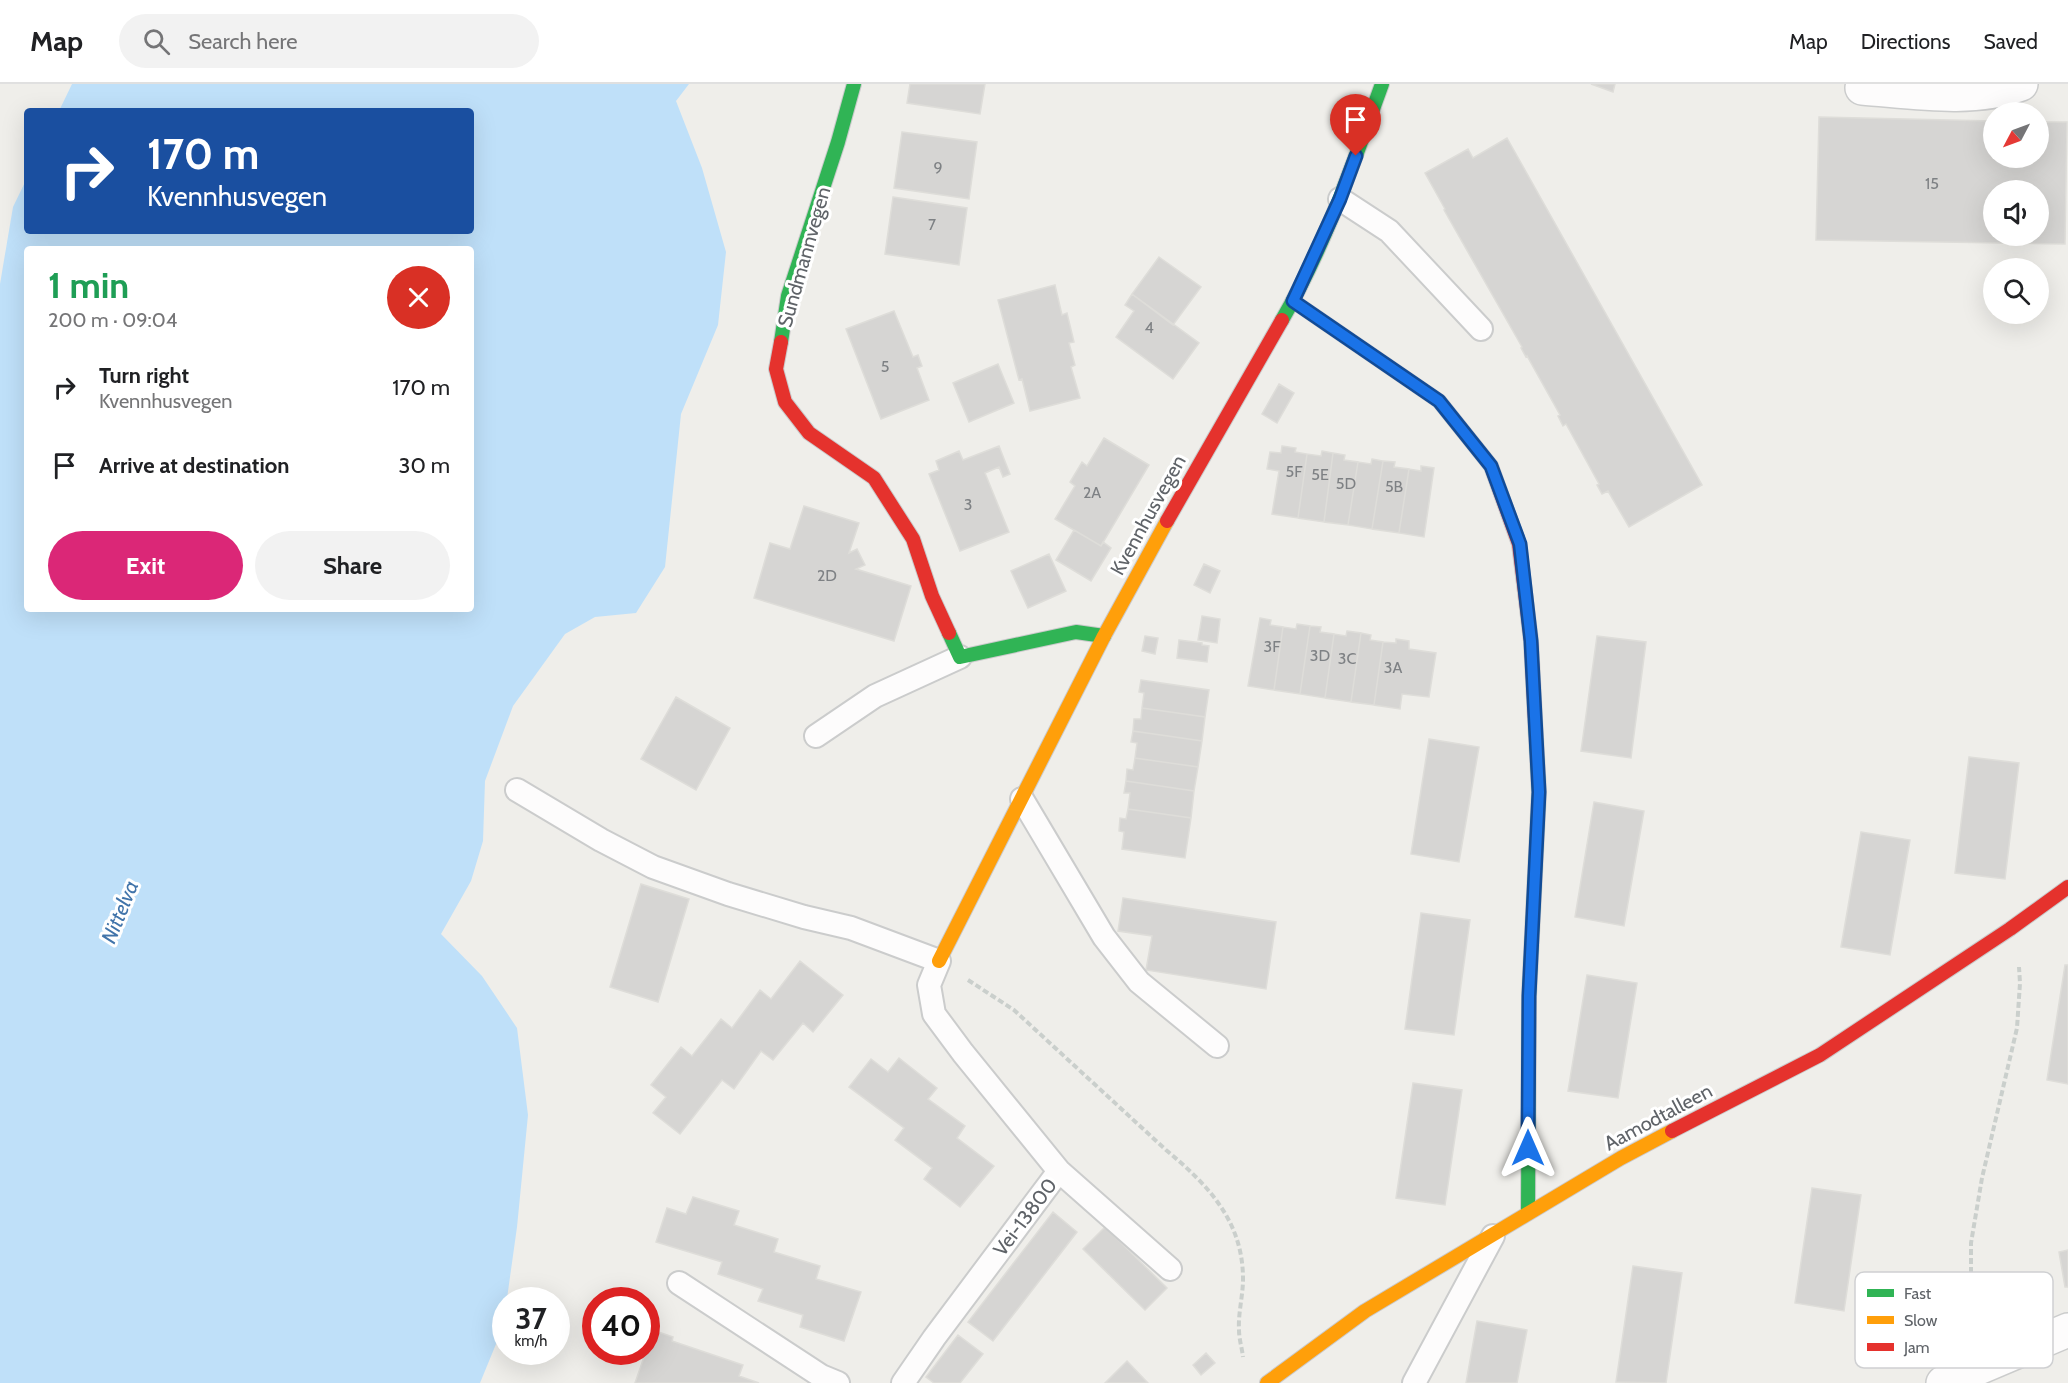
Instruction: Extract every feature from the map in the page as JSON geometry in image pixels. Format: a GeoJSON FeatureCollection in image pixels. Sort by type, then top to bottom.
{"type":"FeatureCollection","features":[{"type":"Feature","properties":{"kind":"street","name":"Sundmannvegen"},"geometry":{"type":"LineString","coordinates":[[854,84],[838,142],[788,296],[776,369],[785,402],[809,433],[874,478],[913,539],[932,596],[960,657]]}},
{"type":"Feature","properties":{"kind":"street","name":"Kvennhusvegen"},"geometry":{"type":"LineString","coordinates":[[939,961],[1104,636],[1189,481],[1293,301],[1340,199],[1382,84]]}},
{"type":"Feature","properties":{"kind":"street"},"geometry":{"type":"LineString","coordinates":[[1863,88],[1958,94],[2003,91],[2021,84]]}},
{"type":"Feature","properties":{"kind":"street"},"geometry":{"type":"LineString","coordinates":[[1293,301],[1439,401],[1491,466],[1520,544],[1531,641],[1539,792],[1529,996],[1528,1213]]}},
{"type":"Feature","properties":{"kind":"street"},"geometry":{"type":"LineString","coordinates":[[960,657],[1076,632],[1104,636]]}},
{"type":"Feature","properties":{"kind":"street","name":"Aamodtalleen"},"geometry":{"type":"LineString","coordinates":[[1267,1383],[1365,1311],[1528,1213],[1621,1158],[1820,1055],[2010,929],[2068,887]]}},
{"type":"Feature","properties":{"kind":"street"},"geometry":{"type":"LineString","coordinates":[[2053,1336],[2068,1330]]}},
{"type":"Feature","properties":{"kind":"street"},"geometry":{"type":"LineString","coordinates":[[1943,1383],[1978,1368]]}},
{"type":"Feature","properties":{"kind":"lane"},"geometry":{"type":"LineString","coordinates":[[1340,199],[1389,231],[1481,330]]}},
{"type":"Feature","properties":{"kind":"lane"},"geometry":{"type":"LineString","coordinates":[[816,736],[875,696],[960,657]]}},
{"type":"Feature","properties":{"kind":"lane"},"geometry":{"type":"LineString","coordinates":[[517,790],[601,840],[653,867],[728,894],[804,917],[851,928],[939,961]]}},
{"type":"Feature","properties":{"kind":"lane"},"geometry":{"type":"LineString","coordinates":[[1022,799],[1104,937],[1139,982],[1217,1046]]}},
{"type":"Feature","properties":{"kind":"lane","name":"Vei-13800"},"geometry":{"type":"LineString","coordinates":[[903,1383],[1059,1171],[934,1014],[929,985],[939,961]]}},
{"type":"Feature","properties":{"kind":"lane"},"geometry":{"type":"LineString","coordinates":[[1059,1171],[1170,1269]]}},
{"type":"Feature","properties":{"kind":"lane"},"geometry":{"type":"LineString","coordinates":[[1414,1383],[1495,1233]]}},
{"type":"Feature","properties":{"kind":"lane"},"geometry":{"type":"LineString","coordinates":[[679,1283],[821,1376],[838,1383]]}},
{"type":"Feature","properties":{"kind":"path"},"geometry":{"type":"LineString","coordinates":[[1971,1272],[1971,1243],[1982,1178],[2017,1028],[2020,983],[2017,950],[2010,929]]}},
{"type":"Feature","properties":{"kind":"path"},"geometry":{"type":"LineString","coordinates":[[939,961],[1014,1010],[1190,1170],[1217,1200],[1236,1237],[1241,1258],[1243,1280],[1239,1330],[1243,1359]]}},
{"type":"Feature","properties":{"kind":"water","name":"Nittelva"},"geometry":{"type":"Polygon","coordinates":[[[72,84],[689,84],[676,101],[702,168],[726,252],[718,325],[681,414],[665,567],[636,613],[595,617],[565,634],[513,706],[485,781],[483,841],[471,881],[441,934],[482,976],[517,1028],[528,1115],[509,1287],[492,1287],[492,1354],[480,1383],[0,1383],[0,284],[13,207],[24,184],[24,234],[474,234],[474,108],[60,108],[72,84]]]}},
{"type":"Feature","properties":{"kind":"building"},"geometry":{"type":"Polygon","coordinates":[[[910,84],[985,84],[980,114],[907,103],[910,84]]]}},
{"type":"Feature","properties":{"kind":"building"},"geometry":{"type":"Polygon","coordinates":[[[1591,84],[1615,84],[1613,92],[1591,84]]]}},
{"type":"Feature","properties":{"kind":"building"},"geometry":{"type":"Polygon","coordinates":[[[1819,117],[1983,121],[1983,168],[2049,168],[2049,122],[2067,122],[2065,244],[2049,244],[2049,180],[1983,180],[1983,243],[1816,240],[1819,117]]]}},
{"type":"Feature","properties":{"kind":"building"},"geometry":{"type":"Polygon","coordinates":[[[902,132],[977,142],[969,199],[894,188],[902,132]]]}},
{"type":"Feature","properties":{"kind":"building"},"geometry":{"type":"Polygon","coordinates":[[[1507,138],[1702,485],[1629,527],[1608,491],[1602,494],[1597,485],[1599,484],[1566,424],[1563,426],[1558,416],[1560,415],[1425,173],[1468,149],[1473,158],[1507,138]]]}},
{"type":"Feature","properties":{"kind":"building"},"geometry":{"type":"Polygon","coordinates":[[[893,197],[967,208],[959,265],[885,254],[893,197]]]}},
{"type":"Feature","properties":{"kind":"building"},"geometry":{"type":"Polygon","coordinates":[[[1159,257],[1201,287],[1173,325],[1132,294],[1159,257]]]}},
{"type":"Feature","properties":{"kind":"building"},"geometry":{"type":"Polygon","coordinates":[[[1055,285],[1062,315],[1067,313],[1074,342],[1069,343],[1075,365],[1071,367],[1080,398],[1030,411],[1022,379],[1019,380],[998,300],[1055,285]]]}},
{"type":"Feature","properties":{"kind":"building"},"geometry":{"type":"Polygon","coordinates":[[[1132,294],[1199,343],[1173,379],[1116,337],[1134,311],[1125,305],[1132,294]]]}},
{"type":"Feature","properties":{"kind":"building"},"geometry":{"type":"Polygon","coordinates":[[[894,311],[913,357],[918,355],[922,366],[917,368],[929,400],[881,419],[846,329],[894,311]]]}},
{"type":"Feature","properties":{"kind":"building"},"geometry":{"type":"Polygon","coordinates":[[[998,364],[1014,403],[969,422],[953,383],[998,364]]]}},
{"type":"Feature","properties":{"kind":"building"},"geometry":{"type":"Polygon","coordinates":[[[1279,384],[1294,393],[1277,423],[1262,414],[1279,384]]]}},
{"type":"Feature","properties":{"kind":"building"},"geometry":{"type":"Polygon","coordinates":[[[1104,438],[1149,465],[1101,546],[1055,519],[1075,486],[1070,482],[1082,462],[1087,466],[1104,438]]]}},
{"type":"Feature","properties":{"kind":"building"},"geometry":{"type":"Polygon","coordinates":[[[999,446],[1010,474],[1003,477],[999,467],[985,473],[1009,532],[960,551],[929,474],[939,470],[936,461],[959,451],[963,460],[999,446]]]}},
{"type":"Feature","properties":{"kind":"building"},"geometry":{"type":"Polygon","coordinates":[[[1282,446],[1296,448],[1295,452],[1307,454],[1298,518],[1272,514],[1279,471],[1267,469],[1270,452],[1281,453],[1282,446]]]}},
{"type":"Feature","properties":{"kind":"building"},"geometry":{"type":"Polygon","coordinates":[[[1322,451],[1333,453],[1324,522],[1298,518],[1307,454],[1321,456],[1322,451]]]}},
{"type":"Feature","properties":{"kind":"building"},"geometry":{"type":"Polygon","coordinates":[[[1333,453],[1345,455],[1344,460],[1358,462],[1348,525],[1324,522],[1333,453]]]}},
{"type":"Feature","properties":{"kind":"building"},"geometry":{"type":"Polygon","coordinates":[[[1372,459],[1383,461],[1372,529],[1348,525],[1358,462],[1371,464],[1372,459]]]}},
{"type":"Feature","properties":{"kind":"building"},"geometry":{"type":"Polygon","coordinates":[[[1383,461],[1395,462],[1394,467],[1409,469],[1399,533],[1372,529],[1383,461]]]}},
{"type":"Feature","properties":{"kind":"building"},"geometry":{"type":"Polygon","coordinates":[[[1421,466],[1434,468],[1424,537],[1399,533],[1409,469],[1421,471],[1421,466]]]}},
{"type":"Feature","properties":{"kind":"building"},"geometry":{"type":"Polygon","coordinates":[[[804,506],[859,523],[849,553],[857,549],[865,565],[856,569],[911,586],[894,641],[754,598],[770,543],[790,549],[804,506]]]}},
{"type":"Feature","properties":{"kind":"building"},"geometry":{"type":"Polygon","coordinates":[[[1074,530],[1101,546],[1103,542],[1111,548],[1091,581],[1056,560],[1074,530]]]}},
{"type":"Feature","properties":{"kind":"building"},"geometry":{"type":"Polygon","coordinates":[[[1049,554],[1066,591],[1028,608],[1011,571],[1049,554]]]}},
{"type":"Feature","properties":{"kind":"building"},"geometry":{"type":"Polygon","coordinates":[[[1204,564],[1220,571],[1210,593],[1194,585],[1204,564]]]}},
{"type":"Feature","properties":{"kind":"building"},"geometry":{"type":"Polygon","coordinates":[[[1202,616],[1220,619],[1217,643],[1198,640],[1202,616]]]}},
{"type":"Feature","properties":{"kind":"building"},"geometry":{"type":"Polygon","coordinates":[[[1260,618],[1271,620],[1270,625],[1283,627],[1274,690],[1248,686],[1260,618]]]}},
{"type":"Feature","properties":{"kind":"building"},"geometry":{"type":"Polygon","coordinates":[[[1297,624],[1310,626],[1300,694],[1274,690],[1283,627],[1296,629],[1297,624]]]}},
{"type":"Feature","properties":{"kind":"building"},"geometry":{"type":"Polygon","coordinates":[[[1310,626],[1321,627],[1320,632],[1334,634],[1325,698],[1300,694],[1310,626]]]}},
{"type":"Feature","properties":{"kind":"building"},"geometry":{"type":"Polygon","coordinates":[[[1347,631],[1361,633],[1351,702],[1325,698],[1334,634],[1346,636],[1347,631]]]}},
{"type":"Feature","properties":{"kind":"building"},"geometry":{"type":"Polygon","coordinates":[[[1361,633],[1371,635],[1370,640],[1383,642],[1374,705],[1351,702],[1361,633]]]}},
{"type":"Feature","properties":{"kind":"building"},"geometry":{"type":"Polygon","coordinates":[[[1145,636],[1158,638],[1155,654],[1142,651],[1145,636]]]}},
{"type":"Feature","properties":{"kind":"building"},"geometry":{"type":"Polygon","coordinates":[[[1597,636],[1646,642],[1631,758],[1581,751],[1597,636]]]}},
{"type":"Feature","properties":{"kind":"building"},"geometry":{"type":"Polygon","coordinates":[[[1396,639],[1409,641],[1409,649],[1436,653],[1429,697],[1402,694],[1400,709],[1374,705],[1383,642],[1396,643],[1396,639]]]}},
{"type":"Feature","properties":{"kind":"building"},"geometry":{"type":"Polygon","coordinates":[[[1179,640],[1209,646],[1207,662],[1177,658],[1179,640]]]}},
{"type":"Feature","properties":{"kind":"building"},"geometry":{"type":"Polygon","coordinates":[[[1141,680],[1209,690],[1205,717],[1142,708],[1144,693],[1139,692],[1141,680]]]}},
{"type":"Feature","properties":{"kind":"building"},"geometry":{"type":"Polygon","coordinates":[[[676,697],[730,728],[696,790],[641,759],[676,697]]]}},
{"type":"Feature","properties":{"kind":"building"},"geometry":{"type":"Polygon","coordinates":[[[1142,708],[1205,717],[1202,741],[1133,731],[1134,719],[1141,719],[1142,708]]]}},
{"type":"Feature","properties":{"kind":"building"},"geometry":{"type":"Polygon","coordinates":[[[1133,731],[1202,741],[1198,767],[1135,758],[1137,743],[1131,742],[1133,731]]]}},
{"type":"Feature","properties":{"kind":"building"},"geometry":{"type":"Polygon","coordinates":[[[1429,739],[1479,747],[1459,862],[1411,854],[1429,739]]]}},
{"type":"Feature","properties":{"kind":"building"},"geometry":{"type":"Polygon","coordinates":[[[1969,757],[2019,763],[2005,879],[1955,873],[1969,757]]]}},
{"type":"Feature","properties":{"kind":"building"},"geometry":{"type":"Polygon","coordinates":[[[1135,758],[1198,767],[1194,791],[1126,781],[1127,769],[1133,770],[1135,758]]]}},
{"type":"Feature","properties":{"kind":"building"},"geometry":{"type":"Polygon","coordinates":[[[1126,781],[1194,791],[1191,818],[1128,809],[1130,793],[1124,793],[1126,781]]]}},
{"type":"Feature","properties":{"kind":"building"},"geometry":{"type":"Polygon","coordinates":[[[1594,802],[1644,811],[1624,926],[1575,917],[1594,802]]]}},
{"type":"Feature","properties":{"kind":"building"},"geometry":{"type":"Polygon","coordinates":[[[1128,809],[1191,818],[1185,858],[1122,849],[1124,832],[1119,831],[1120,818],[1126,819],[1128,809]]]}},
{"type":"Feature","properties":{"kind":"building"},"geometry":{"type":"Polygon","coordinates":[[[1861,832],[1910,840],[1890,955],[1841,947],[1861,832]]]}},
{"type":"Feature","properties":{"kind":"building"},"geometry":{"type":"Polygon","coordinates":[[[641,884],[689,899],[658,1002],[610,987],[641,884]]]}},
{"type":"Feature","properties":{"kind":"building"},"geometry":{"type":"Polygon","coordinates":[[[1123,898],[1276,922],[1266,989],[1146,970],[1152,936],[1118,931],[1123,898]]]}},
{"type":"Feature","properties":{"kind":"building"},"geometry":{"type":"Polygon","coordinates":[[[1421,913],[1470,920],[1454,1035],[1405,1029],[1421,913]]]}},
{"type":"Feature","properties":{"kind":"building"},"geometry":{"type":"Polygon","coordinates":[[[800,961],[843,995],[813,1032],[803,1023],[773,1060],[761,1051],[734,1089],[722,1080],[680,1134],[653,1113],[666,1097],[651,1085],[681,1047],[692,1056],[721,1019],[732,1028],[760,990],[771,999],[800,961]]]}},
{"type":"Feature","properties":{"kind":"building"},"geometry":{"type":"Polygon","coordinates":[[[2065,965],[2068,965],[2068,1084],[2047,1080],[2065,965]]]}},
{"type":"Feature","properties":{"kind":"building"},"geometry":{"type":"Polygon","coordinates":[[[1587,975],[1637,983],[1618,1098],[1568,1091],[1587,975]]]}},
{"type":"Feature","properties":{"kind":"building"},"geometry":{"type":"Polygon","coordinates":[[[899,1058],[937,1088],[928,1099],[965,1126],[957,1138],[994,1166],[960,1207],[924,1179],[932,1168],[895,1140],[904,1128],[849,1087],[871,1059],[888,1072],[899,1058]]]}},
{"type":"Feature","properties":{"kind":"building"},"geometry":{"type":"Polygon","coordinates":[[[1413,1083],[1462,1090],[1445,1205],[1396,1198],[1413,1083]]]}},
{"type":"Feature","properties":{"kind":"building"},"geometry":{"type":"Polygon","coordinates":[[[1812,1188],[1861,1195],[1844,1311],[1795,1303],[1812,1188]]]}},
{"type":"Feature","properties":{"kind":"building"},"geometry":{"type":"Polygon","coordinates":[[[693,1197],[739,1211],[734,1225],[778,1239],[774,1252],[820,1266],[816,1279],[861,1292],[844,1341],[800,1327],[803,1315],[758,1301],[763,1289],[718,1274],[722,1262],[656,1242],[667,1208],[686,1214],[693,1197]]]}},
{"type":"Feature","properties":{"kind":"building"},"geometry":{"type":"Polygon","coordinates":[[[1053,1212],[1077,1232],[993,1341],[968,1322],[1053,1212]]]}},
{"type":"Feature","properties":{"kind":"building"},"geometry":{"type":"Polygon","coordinates":[[[1105,1227],[1167,1288],[1145,1310],[1083,1249],[1105,1227]]]}},
{"type":"Feature","properties":{"kind":"building"},"geometry":{"type":"Polygon","coordinates":[[[2068,1250],[2068,1287],[2065,1287],[2059,1252],[2068,1250]]]}},
{"type":"Feature","properties":{"kind":"building"},"geometry":{"type":"Polygon","coordinates":[[[1633,1266],[1682,1273],[1666,1383],[1616,1382],[1633,1266]]]}},
{"type":"Feature","properties":{"kind":"building"},"geometry":{"type":"Polygon","coordinates":[[[1477,1321],[1527,1330],[1517,1383],[1466,1383],[1477,1321]]]}},
{"type":"Feature","properties":{"kind":"building"},"geometry":{"type":"Polygon","coordinates":[[[660,1332],[673,1337],[672,1341],[743,1365],[739,1376],[759,1383],[635,1383],[641,1365],[660,1365],[660,1332]]]}},
{"type":"Feature","properties":{"kind":"building"},"geometry":{"type":"Polygon","coordinates":[[[958,1335],[983,1354],[960,1383],[934,1383],[926,1377],[958,1335]]]}},
{"type":"Feature","properties":{"kind":"building"},"geometry":{"type":"Polygon","coordinates":[[[1206,1353],[1215,1363],[1201,1375],[1193,1365],[1206,1353]]]}},
{"type":"Feature","properties":{"kind":"building"},"geometry":{"type":"Polygon","coordinates":[[[1127,1361],[1148,1383],[1105,1383],[1127,1361]]]}},
{"type":"Feature","properties":{"kind":"traffic: fast"},"geometry":{"type":"LineString","coordinates":[[781,342],[788,296],[838,142],[854,84]]}},
{"type":"Feature","properties":{"kind":"traffic: fast"},"geometry":{"type":"LineString","coordinates":[[1282,320],[1325,234],[1382,84]]}},
{"type":"Feature","properties":{"kind":"traffic: fast"},"geometry":{"type":"LineString","coordinates":[[949,633],[960,657],[1076,632],[1104,636]]}},
{"type":"Feature","properties":{"kind":"traffic: fast"},"geometry":{"type":"LineString","coordinates":[[1528,1213],[1529,996],[1539,792],[1535,719]]}},
{"type":"Feature","properties":{"kind":"traffic: slow"},"geometry":{"type":"LineString","coordinates":[[939,961],[1104,636],[1167,521]]}},
{"type":"Feature","properties":{"kind":"traffic: slow"},"geometry":{"type":"LineString","coordinates":[[1267,1383],[1365,1311],[1621,1158],[1672,1131]]}},
{"type":"Feature","properties":{"kind":"traffic: jam"},"geometry":{"type":"LineString","coordinates":[[1293,301],[1439,401],[1491,466],[1519,544],[1531,641],[1535,719]]}},
{"type":"Feature","properties":{"kind":"traffic: jam"},"geometry":{"type":"LineString","coordinates":[[1167,521],[1282,320]]}},
{"type":"Feature","properties":{"kind":"traffic: jam"},"geometry":{"type":"LineString","coordinates":[[781,342],[776,369],[785,402],[809,433],[874,478],[913,539],[932,596],[949,633]]}},
{"type":"Feature","properties":{"kind":"traffic: jam"},"geometry":{"type":"LineString","coordinates":[[1672,1131],[1820,1055],[2010,929],[2068,887]]}},
{"type":"Feature","properties":{"kind":"route"},"geometry":{"type":"LineString","coordinates":[[1356,156],[1340,199],[1293,301],[1439,401],[1491,466],[1520,544],[1531,641],[1539,792],[1529,996],[1528,1148]]}}]}
